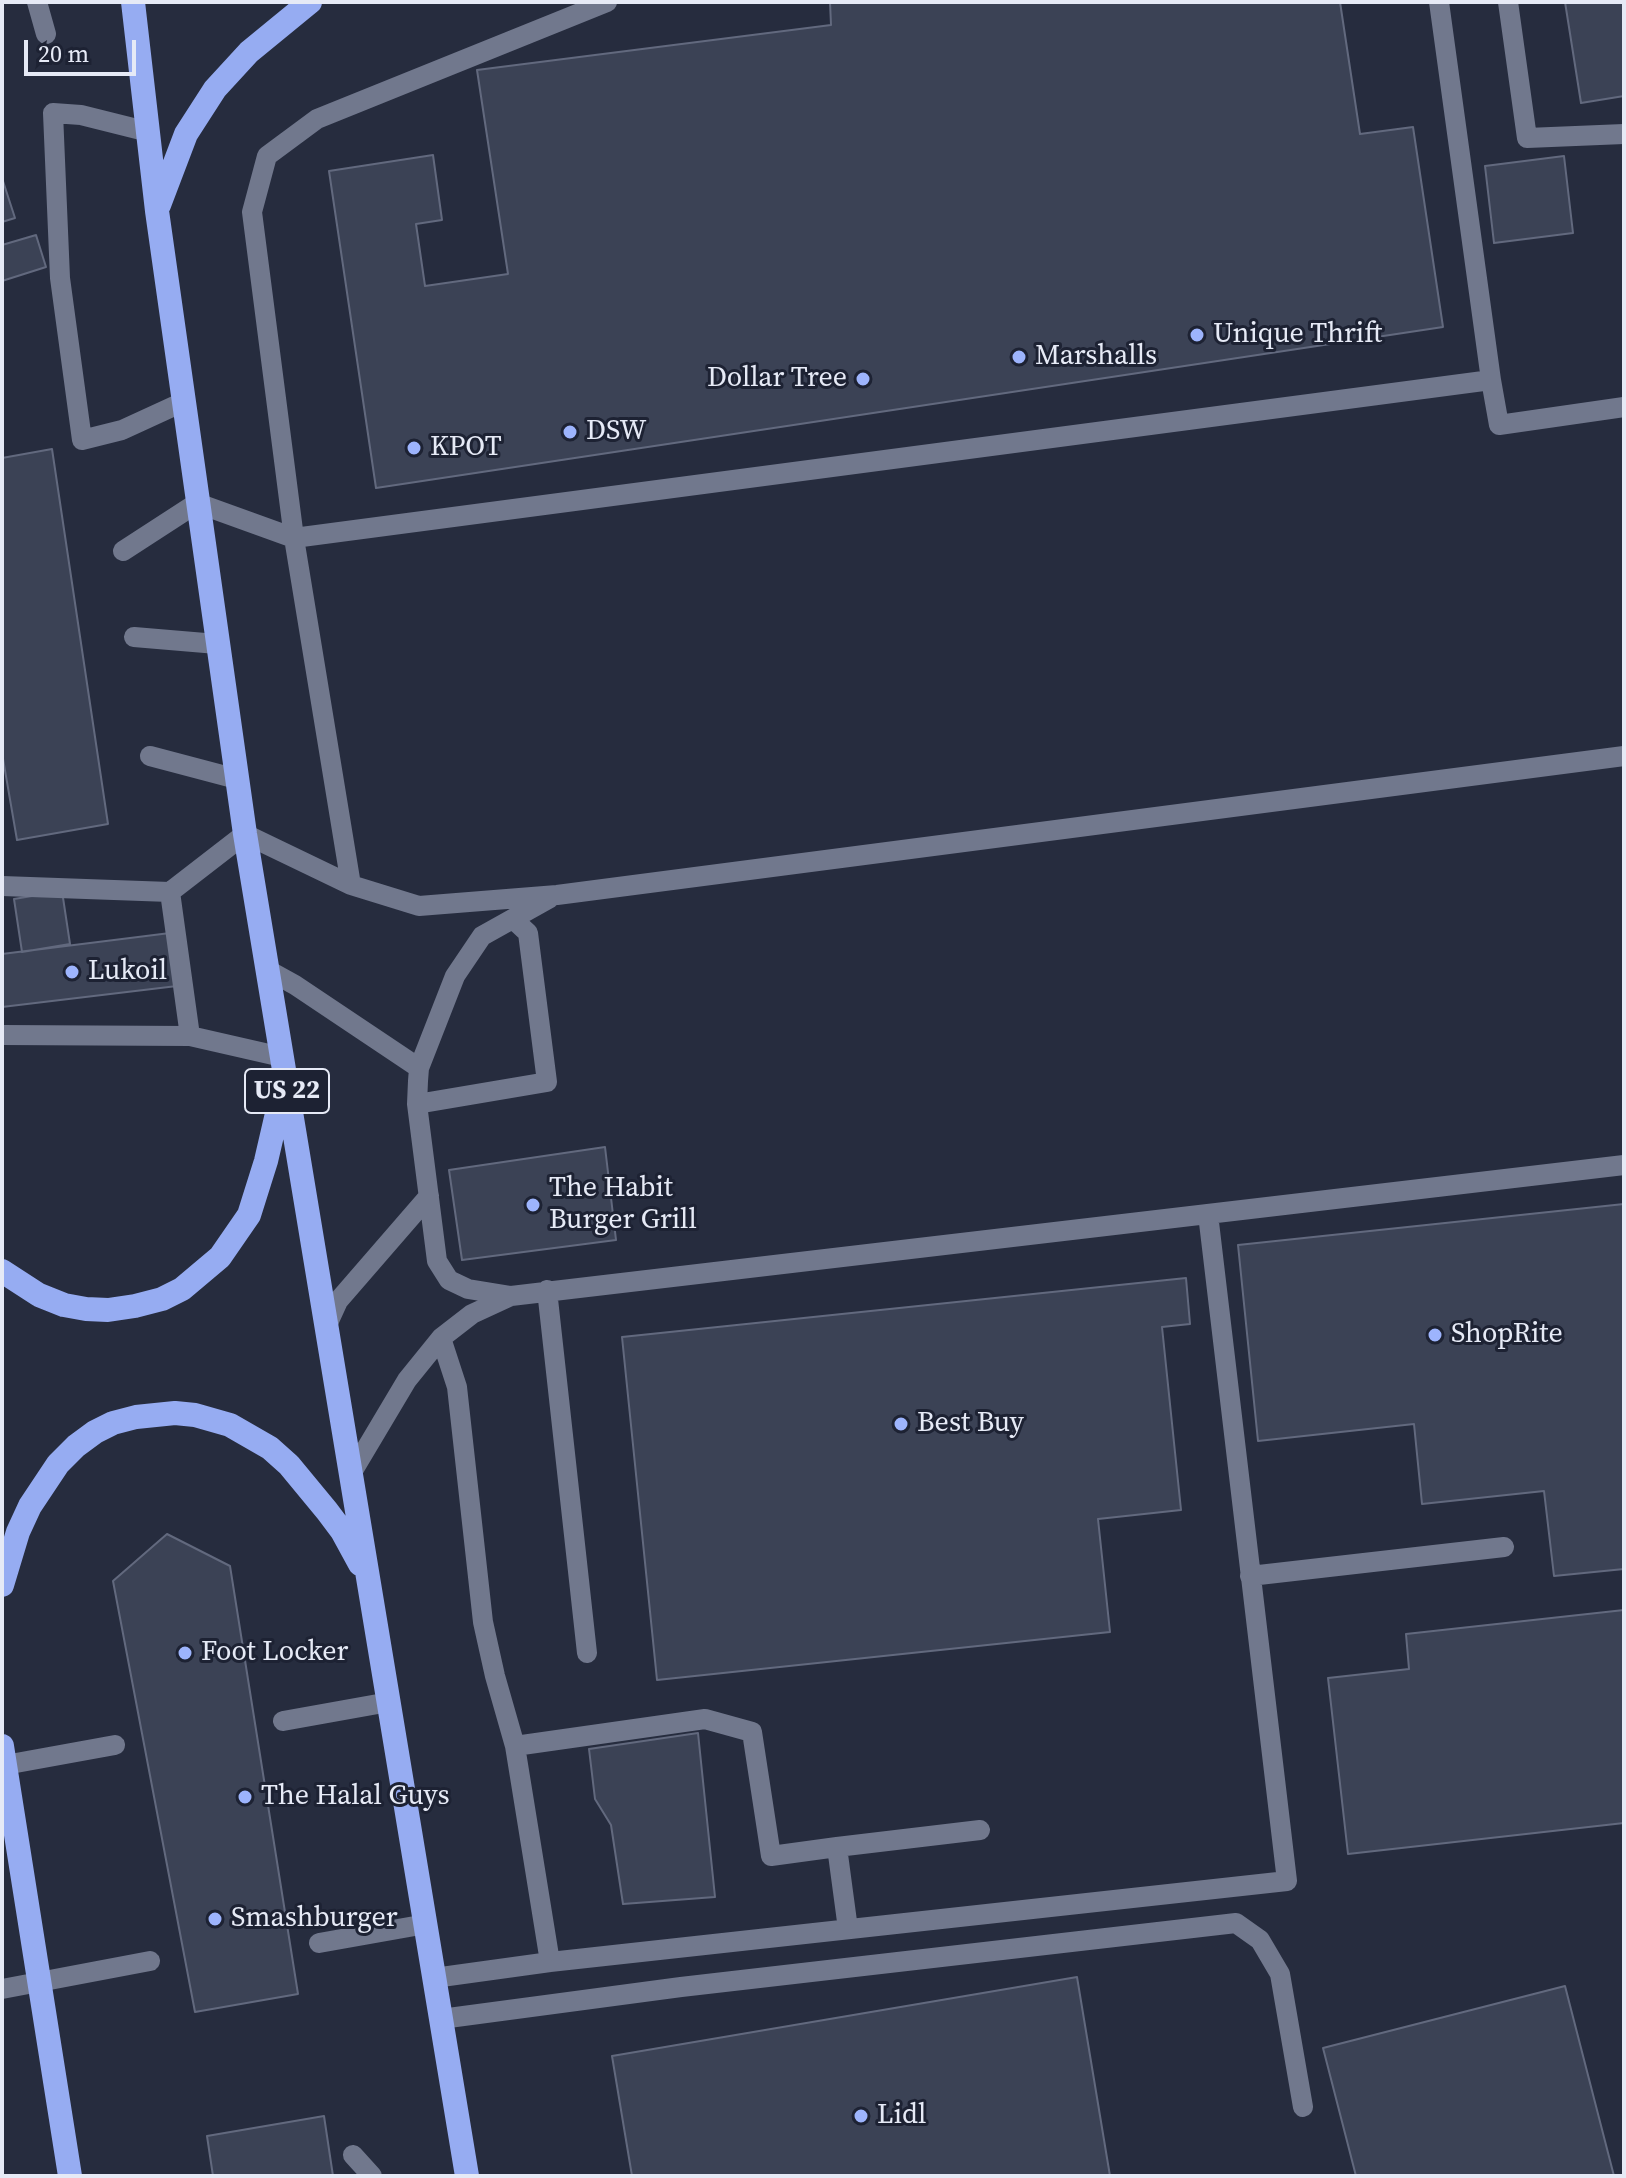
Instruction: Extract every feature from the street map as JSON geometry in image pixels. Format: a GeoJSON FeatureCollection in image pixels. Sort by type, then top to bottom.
{"type":"FeatureCollection","features":[{"type":"Feature","properties":{"kind":"highway","name":"US 22"},"geometry":{"type":"LineString","coordinates":[[133,2],[157,211],[245,834],[467,2176]]}},
{"type":"Feature","properties":{"kind":"highway"},"geometry":{"type":"LineString","coordinates":[[157,211],[186,134],[215,89],[249,52],[310,2]]}},
{"type":"Feature","properties":{"kind":"highway"},"geometry":{"type":"LineString","coordinates":[[2,1271],[39,1295],[64,1305],[86,1309],[135,1306],[162,1299],[182,1289],[220,1257],[249,1215],[266,1161],[283,1066]]}},
{"type":"Feature","properties":{"kind":"highway"},"geometry":{"type":"LineString","coordinates":[[2,1585],[18,1532],[30,1506],[58,1464],[76,1446],[113,1423],[175,1413],[230,1425],[270,1448],[308,1487],[342,1531],[371,1584]]}},
{"type":"Feature","properties":{"kind":"highway"},"geometry":{"type":"LineString","coordinates":[[4,1755],[70,2176]]}},
{"type":"Feature","properties":{"kind":"lane"},"geometry":{"type":"LineString","coordinates":[[37,2],[46,34]]}},
{"type":"Feature","properties":{"kind":"lane"},"geometry":{"type":"LineString","coordinates":[[351,885],[294,538],[252,212],[267,156],[317,119],[607,2]]}},
{"type":"Feature","properties":{"kind":"lane"},"geometry":{"type":"LineString","coordinates":[[1439,2],[1499,425],[1624,407]]}},
{"type":"Feature","properties":{"kind":"lane"},"geometry":{"type":"LineString","coordinates":[[1508,2],[1527,138],[1624,134]]}},
{"type":"Feature","properties":{"kind":"lane"},"geometry":{"type":"LineString","coordinates":[[149,132],[81,115],[53,113],[60,278],[82,440],[122,430],[183,402]]}},
{"type":"Feature","properties":{"kind":"lane"},"geometry":{"type":"LineString","coordinates":[[123,551],[197,503],[294,538],[1491,380]]}},
{"type":"Feature","properties":{"kind":"lane"},"geometry":{"type":"LineString","coordinates":[[134,637],[217,644]]}},
{"type":"Feature","properties":{"kind":"lane"},"geometry":{"type":"LineString","coordinates":[[150,756],[237,779]]}},
{"type":"Feature","properties":{"kind":"lane"},"geometry":{"type":"LineString","coordinates":[[2,886],[170,892],[245,834],[351,885],[419,906],[557,895],[1624,756]]}},
{"type":"Feature","properties":{"kind":"lane"},"geometry":{"type":"LineString","coordinates":[[170,892],[190,1036]]}},
{"type":"Feature","properties":{"kind":"lane"},"geometry":{"type":"LineString","coordinates":[[511,1296],[468,1289],[449,1280],[437,1261],[417,1104],[419,1068],[455,976],[482,936],[557,895]]}},
{"type":"Feature","properties":{"kind":"lane"},"geometry":{"type":"LineString","coordinates":[[417,1104],[547,1082],[528,933],[513,919]]}},
{"type":"Feature","properties":{"kind":"lane"},"geometry":{"type":"LineString","coordinates":[[266,969],[419,1068]]}},
{"type":"Feature","properties":{"kind":"lane"},"geometry":{"type":"LineString","coordinates":[[2,1035],[190,1036],[283,1066]]}},
{"type":"Feature","properties":{"kind":"lane"},"geometry":{"type":"LineString","coordinates":[[351,1474],[407,1380],[441,1338],[472,1314],[511,1296],[1624,1165]]}},
{"type":"Feature","properties":{"kind":"lane"},"geometry":{"type":"LineString","coordinates":[[327,1325],[338,1301],[429,1196]]}},
{"type":"Feature","properties":{"kind":"lane"},"geometry":{"type":"LineString","coordinates":[[434,1978],[550,1962],[1287,1881],[1208,1214]]}},
{"type":"Feature","properties":{"kind":"lane"},"geometry":{"type":"LineString","coordinates":[[547,1290],[587,1653]]}},
{"type":"Feature","properties":{"kind":"lane"},"geometry":{"type":"LineString","coordinates":[[441,1338],[457,1387],[483,1622],[515,1746],[550,1962]]}},
{"type":"Feature","properties":{"kind":"lane"},"geometry":{"type":"LineString","coordinates":[[1250,1576],[1504,1547]]}},
{"type":"Feature","properties":{"kind":"lane"},"geometry":{"type":"LineString","coordinates":[[283,1721],[389,1702]]}},
{"type":"Feature","properties":{"kind":"lane"},"geometry":{"type":"LineString","coordinates":[[515,1746],[705,1719],[752,1732],[771,1856],[980,1830]]}},
{"type":"Feature","properties":{"kind":"lane"},"geometry":{"type":"LineString","coordinates":[[4,1755],[115,1745]]}},
{"type":"Feature","properties":{"kind":"lane"},"geometry":{"type":"LineString","coordinates":[[837,1847],[848,1929]]}},
{"type":"Feature","properties":{"kind":"lane"},"geometry":{"type":"LineString","coordinates":[[441,2019],[681,1987],[1236,1923],[1260,1940],[1280,1974],[1303,2107]]}},
{"type":"Feature","properties":{"kind":"lane"},"geometry":{"type":"LineString","coordinates":[[319,1943],[426,1924]]}},
{"type":"Feature","properties":{"kind":"lane"},"geometry":{"type":"LineString","coordinates":[[2,1989],[150,1961]]}},
{"type":"Feature","properties":{"kind":"lane"},"geometry":{"type":"LineString","coordinates":[[353,2155],[372,2176]]}},
{"type":"Feature","properties":{"kind":"building"},"geometry":{"type":"Polygon","coordinates":[[[830,2],[1340,2],[1360,134],[1413,127],[1443,327],[376,488],[329,171],[433,155],[442,220],[416,224],[425,286],[508,274],[477,70],[831,25],[830,2]]]}},
{"type":"Feature","properties":{"kind":"building"},"geometry":{"type":"Polygon","coordinates":[[[1565,2],[1624,2],[1624,96],[1581,103],[1565,2]]]}},
{"type":"Feature","properties":{"kind":"building"},"geometry":{"type":"Polygon","coordinates":[[[1564,156],[1573,233],[1494,243],[1485,166],[1564,156]]]}},
{"type":"Feature","properties":{"kind":"building"},"geometry":{"type":"Polygon","coordinates":[[[2,178],[15,218],[2,222],[2,178]]]}},
{"type":"Feature","properties":{"kind":"building"},"geometry":{"type":"Polygon","coordinates":[[[36,235],[46,267],[2,281],[2,245],[36,235]]]}},
{"type":"Feature","properties":{"kind":"building"},"geometry":{"type":"Polygon","coordinates":[[[52,449],[108,824],[17,840],[2,753],[2,458],[52,449]]]}},
{"type":"Feature","properties":{"kind":"building"},"geometry":{"type":"Polygon","coordinates":[[[62,891],[70,944],[22,952],[14,899],[62,891]]]}},
{"type":"Feature","properties":{"kind":"building"},"geometry":{"type":"Polygon","coordinates":[[[170,933],[177,986],[2,1007],[2,954],[170,933]]]}},
{"type":"Feature","properties":{"kind":"building","name":"The Habit Burger Grill"},"geometry":{"type":"Polygon","coordinates":[[[605,1147],[616,1240],[462,1260],[449,1170],[605,1147]]]}},
{"type":"Feature","properties":{"kind":"building","name":"ShopRite"},"geometry":{"type":"Polygon","coordinates":[[[1624,1204],[1624,1569],[1554,1576],[1544,1491],[1422,1504],[1414,1424],[1258,1441],[1238,1245],[1624,1204]]]}},
{"type":"Feature","properties":{"kind":"building","name":"Best Buy"},"geometry":{"type":"Polygon","coordinates":[[[1186,1278],[1190,1324],[1162,1327],[1181,1510],[1098,1519],[1110,1632],[657,1680],[622,1337],[1186,1278]]]}},
{"type":"Feature","properties":{"kind":"building"},"geometry":{"type":"Polygon","coordinates":[[[167,1534],[230,1566],[298,1994],[195,2012],[113,1581],[167,1534]]]}},
{"type":"Feature","properties":{"kind":"building"},"geometry":{"type":"Polygon","coordinates":[[[1624,1610],[1624,1823],[1348,1854],[1328,1678],[1409,1669],[1406,1634],[1624,1610]]]}},
{"type":"Feature","properties":{"kind":"building"},"geometry":{"type":"Polygon","coordinates":[[[698,1733],[715,1897],[623,1904],[611,1825],[595,1799],[589,1749],[698,1733]]]}},
{"type":"Feature","properties":{"kind":"building","name":"Lidl"},"geometry":{"type":"Polygon","coordinates":[[[1077,1977],[1110,2176],[632,2176],[612,2056],[1077,1977]]]}},
{"type":"Feature","properties":{"kind":"building"},"geometry":{"type":"Polygon","coordinates":[[[1565,1986],[1614,2176],[1356,2176],[1323,2048],[1565,1986]]]}},
{"type":"Feature","properties":{"kind":"building"},"geometry":{"type":"Polygon","coordinates":[[[324,2116],[333,2176],[213,2176],[207,2136],[324,2116]]]}},
{"type":"Feature","properties":{"kind":"place","name":"Unique Thrift"},"geometry":{"type":"Point","coordinates":[1197,335]}},
{"type":"Feature","properties":{"kind":"place","name":"Marshalls"},"geometry":{"type":"Point","coordinates":[1019,357]}},
{"type":"Feature","properties":{"kind":"place","name":"Dollar Tree"},"geometry":{"type":"Point","coordinates":[863,379]}},
{"type":"Feature","properties":{"kind":"place","name":"DSW"},"geometry":{"type":"Point","coordinates":[570,432]}},
{"type":"Feature","properties":{"kind":"place","name":"KPOT"},"geometry":{"type":"Point","coordinates":[414,448]}},
{"type":"Feature","properties":{"kind":"place","name":"Lukoil"},"geometry":{"type":"Point","coordinates":[72,972]}},
{"type":"Feature","properties":{"kind":"place","name":"The Habit Burger Grill"},"geometry":{"type":"Point","coordinates":[533,1205]}},
{"type":"Feature","properties":{"kind":"place","name":"ShopRite"},"geometry":{"type":"Point","coordinates":[1435,1335]}},
{"type":"Feature","properties":{"kind":"place","name":"Best Buy"},"geometry":{"type":"Point","coordinates":[901,1424]}},
{"type":"Feature","properties":{"kind":"place","name":"Foot Locker"},"geometry":{"type":"Point","coordinates":[185,1653]}},
{"type":"Feature","properties":{"kind":"place","name":"The Halal Guys"},"geometry":{"type":"Point","coordinates":[245,1797]}},
{"type":"Feature","properties":{"kind":"place","name":"Smashburger"},"geometry":{"type":"Point","coordinates":[215,1919]}},
{"type":"Feature","properties":{"kind":"place","name":"Lidl"},"geometry":{"type":"Point","coordinates":[861,2116]}}]}
